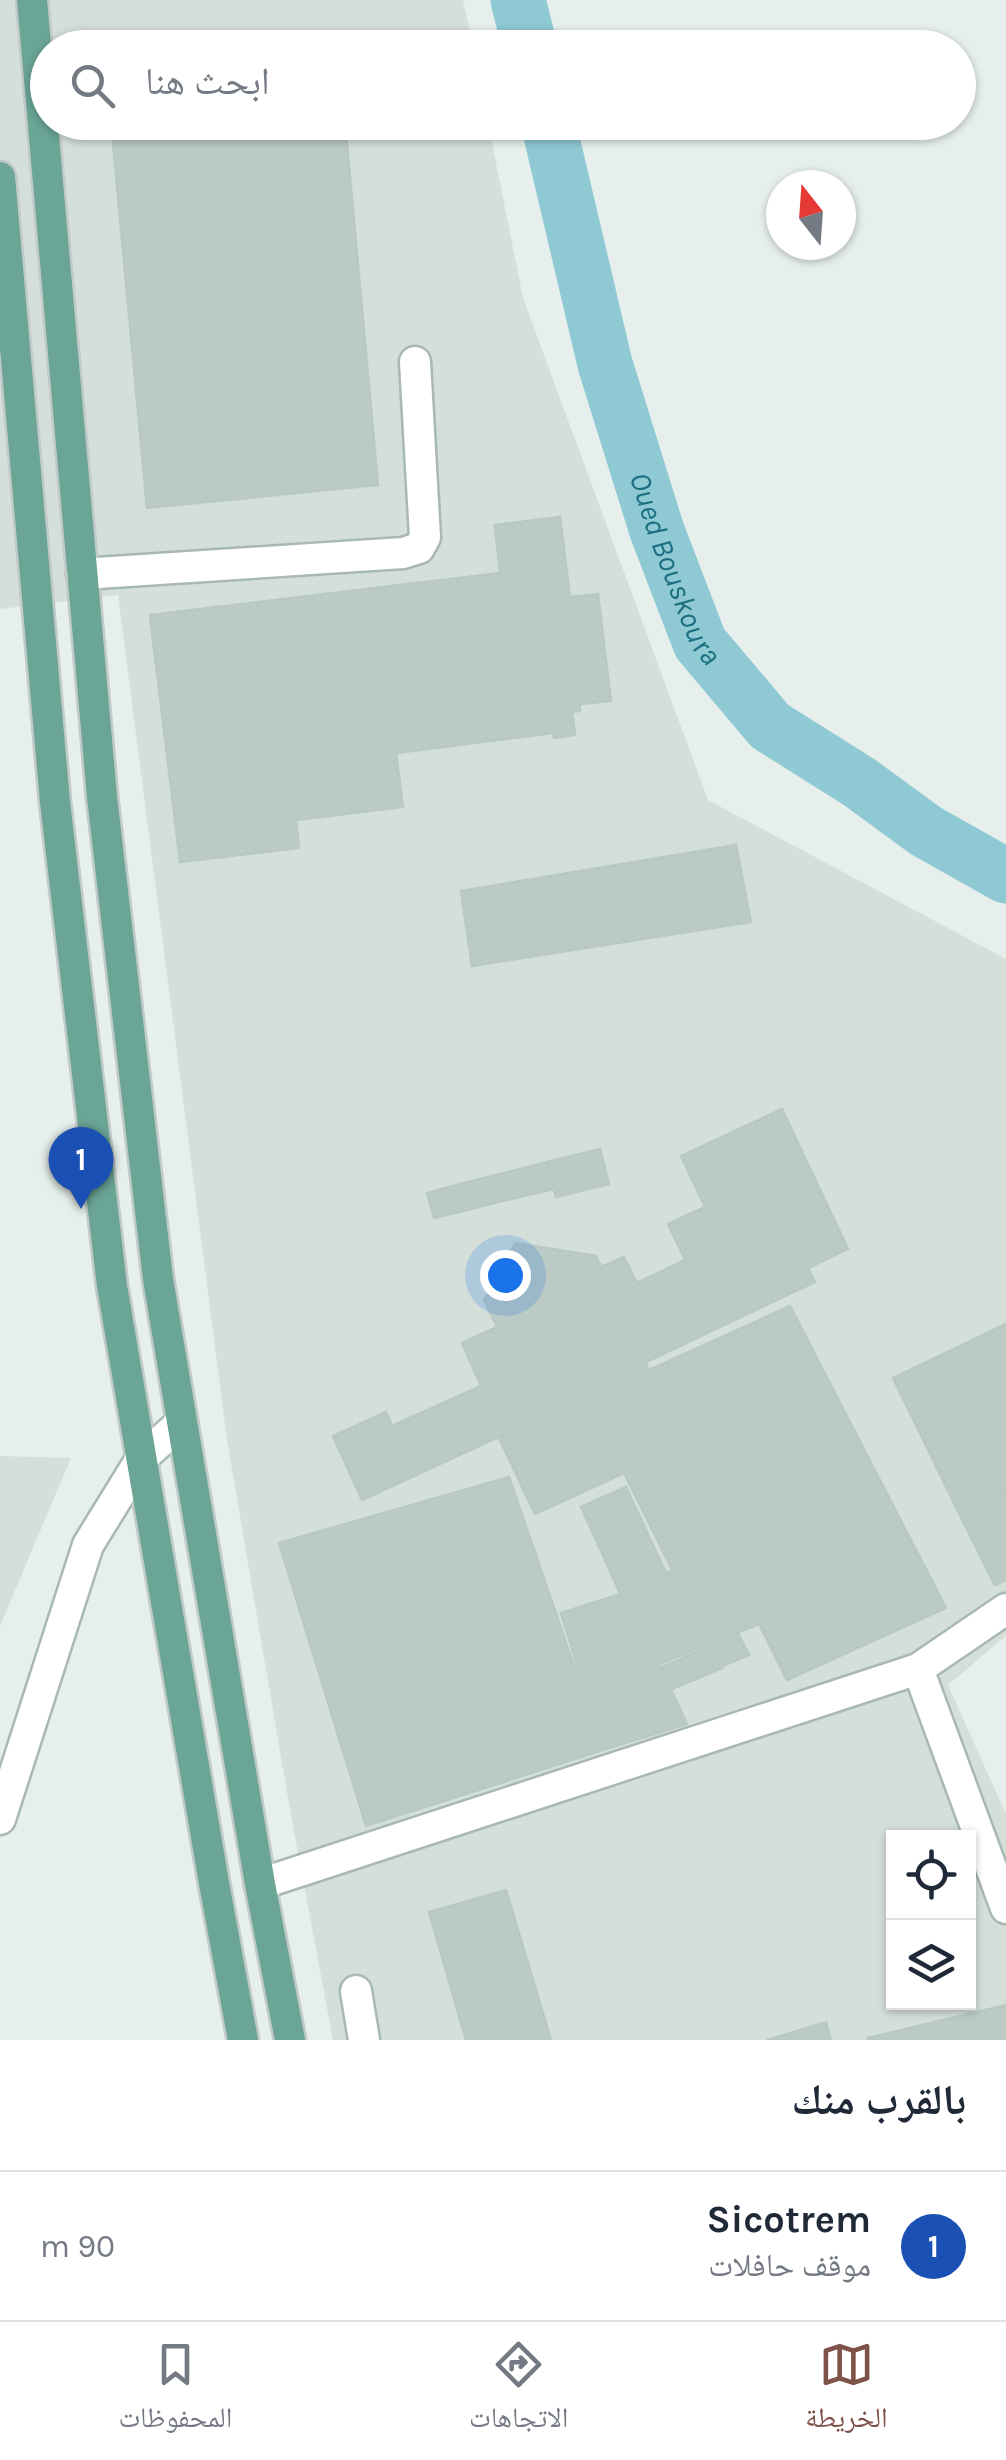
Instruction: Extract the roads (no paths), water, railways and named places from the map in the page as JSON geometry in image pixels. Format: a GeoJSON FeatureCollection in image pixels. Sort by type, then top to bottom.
{"type":"FeatureCollection","features":[{"type":"Feature","properties":{"kind":"main road"},"geometry":{"type":"LineString","coordinates":[[32,0],[35,30]]}},
{"type":"Feature","properties":{"kind":"main road"},"geometry":{"type":"LineString","coordinates":[[44,140],[102,797],[158,1279],[290,2040]]}},
{"type":"Feature","properties":{"kind":"main road"},"geometry":{"type":"LineString","coordinates":[[0,177],[55,802],[112,1286],[244,2040]]}},
{"type":"Feature","properties":{"kind":"street"},"geometry":{"type":"LineString","coordinates":[[82,574],[402,553],[418,548],[425,538],[415,362]]}},
{"type":"Feature","properties":{"kind":"street"},"geometry":{"type":"LineString","coordinates":[[0,1818],[88,1545],[141,1459],[182,1422]]}},
{"type":"Feature","properties":{"kind":"street"},"geometry":{"type":"LineString","coordinates":[[260,1884],[918,1668],[1006,1609]]}},
{"type":"Feature","properties":{"kind":"street"},"geometry":{"type":"LineString","coordinates":[[918,1668],[1006,1908]]}},
{"type":"Feature","properties":{"kind":"street"},"geometry":{"type":"LineString","coordinates":[[356,1990],[364,2040]]}},
{"type":"Feature","properties":{"kind":"waterway","name":"Oued Bouskoura"},"geometry":{"type":"LineString","coordinates":[[518,0],[526,30]]}},
{"type":"Feature","properties":{"kind":"waterway","name":"Oued Bouskoura"},"geometry":{"type":"LineString","coordinates":[[552,140],[605,364],[657,531],[700,643],[770,726],[859,782],[926,831],[1006,876]]}},
{"type":"Feature","properties":{"kind":"place","name":"Sicotrem"},"geometry":{"type":"Point","coordinates":[81,1209]}}]}
